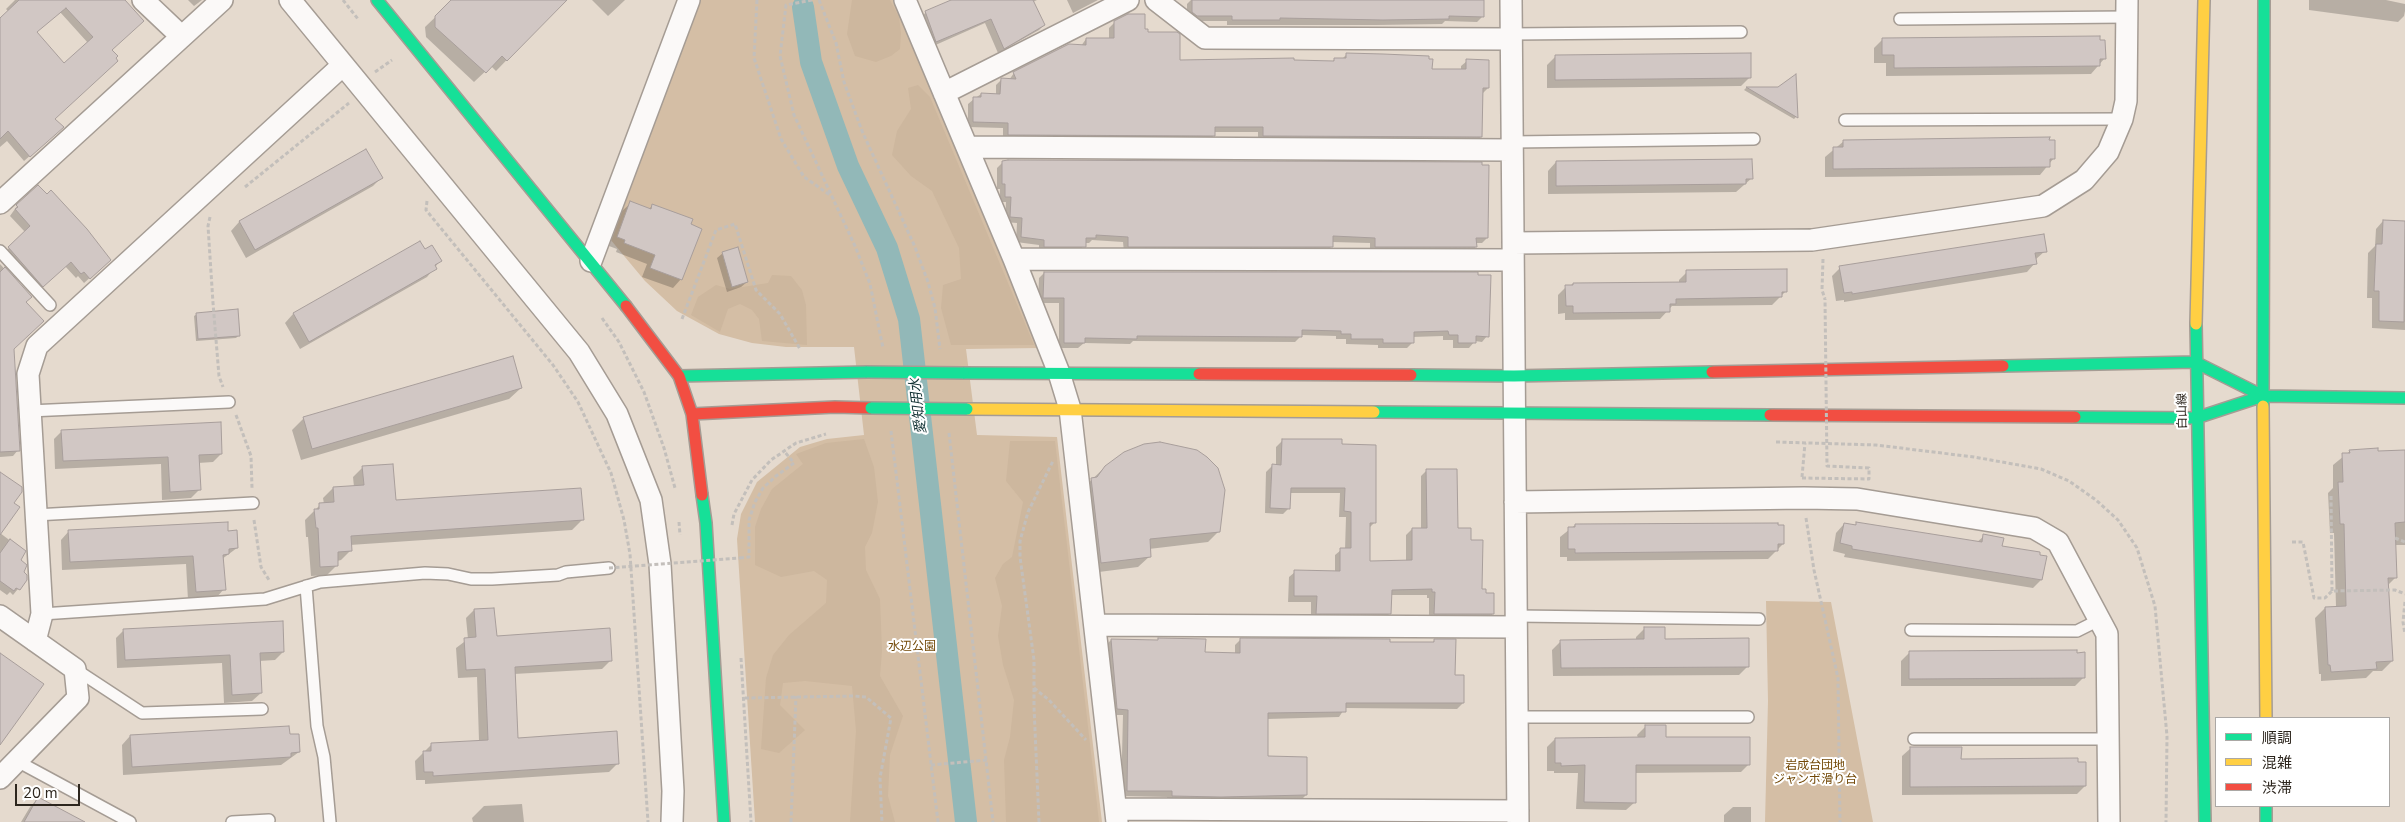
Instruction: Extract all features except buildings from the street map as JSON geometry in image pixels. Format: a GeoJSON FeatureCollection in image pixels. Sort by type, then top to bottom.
{"type":"FeatureCollection","features":[{"type":"Feature","properties":{"kind":"street"},"geometry":{"type":"LineString","coordinates":[[143,0],[181,36]]}},
{"type":"Feature","properties":{"kind":"street"},"geometry":{"type":"LineString","coordinates":[[0,203],[222,0]]}},
{"type":"Feature","properties":{"kind":"street"},"geometry":{"type":"LineString","coordinates":[[290,0],[579,352],[617,414],[651,500],[660,564],[673,791],[672,822]]}},
{"type":"Feature","properties":{"kind":"street"},"geometry":{"type":"LineString","coordinates":[[377,0],[646,329],[679,376],[692,414],[706,523],[724,822]]}},
{"type":"Feature","properties":{"kind":"street"},"geometry":{"type":"LineString","coordinates":[[591,261],[689,0]]}},
{"type":"Feature","properties":{"kind":"street"},"geometry":{"type":"LineString","coordinates":[[905,0],[1014,259],[1059,373],[1070,409],[1117,816],[1518,816],[1511,0]]}},
{"type":"Feature","properties":{"kind":"street"},"geometry":{"type":"LineString","coordinates":[[944,93],[1128,0]]}},
{"type":"Feature","properties":{"kind":"street"},"geometry":{"type":"LineString","coordinates":[[1156,0],[1205,38],[1511,36]]}},
{"type":"Feature","properties":{"kind":"street","name":"白山線"},"geometry":{"type":"LineString","coordinates":[[2204,0],[2196,418],[2205,822]]}},
{"type":"Feature","properties":{"kind":"street"},"geometry":{"type":"LineString","coordinates":[[2264,0],[2263,396],[2266,717]]}},
{"type":"Feature","properties":{"kind":"street"},"geometry":{"type":"LineString","coordinates":[[1014,259],[1513,251],[1812,240],[2044,206],[2084,180],[2108,152],[2122,119],[2126,101],[2127,9]]}},
{"type":"Feature","properties":{"kind":"street"},"geometry":{"type":"LineString","coordinates":[[35,641],[42,614],[28,374],[37,346],[343,65]]}},
{"type":"Feature","properties":{"kind":"street"},"geometry":{"type":"LineString","coordinates":[[967,147],[1512,146]]}},
{"type":"Feature","properties":{"kind":"street"},"geometry":{"type":"LineString","coordinates":[[679,376],[867,372],[1514,376],[2196,362],[2263,396]]}},
{"type":"Feature","properties":{"kind":"street"},"geometry":{"type":"LineString","coordinates":[[692,414],[871,408],[2196,418],[2263,396],[2405,398]]}},
{"type":"Feature","properties":{"kind":"street"},"geometry":{"type":"LineString","coordinates":[[1515,502],[1803,488],[1857,499],[2034,528],[2058,542],[2106,634],[2109,822]]}},
{"type":"Feature","properties":{"kind":"street"},"geometry":{"type":"LineString","coordinates":[[0,616],[75,670],[78,698],[0,778]]}},
{"type":"Feature","properties":{"kind":"street"},"geometry":{"type":"LineString","coordinates":[[1096,625],[1516,622]]}},
{"type":"Feature","properties":{"kind":"street"},"geometry":{"type":"LineString","coordinates":[[2266,807],[2266,822]]}},
{"type":"Feature","properties":{"kind":"lane"},"geometry":{"type":"LineString","coordinates":[[1900,19],[2127,9]]}},
{"type":"Feature","properties":{"kind":"lane"},"geometry":{"type":"LineString","coordinates":[[1511,36],[1741,32]]}},
{"type":"Feature","properties":{"kind":"lane"},"geometry":{"type":"LineString","coordinates":[[1845,120],[2122,119]]}},
{"type":"Feature","properties":{"kind":"lane"},"geometry":{"type":"LineString","coordinates":[[1512,146],[1754,139]]}},
{"type":"Feature","properties":{"kind":"lane"},"geometry":{"type":"LineString","coordinates":[[0,251],[50,305]]}},
{"type":"Feature","properties":{"kind":"lane"},"geometry":{"type":"LineString","coordinates":[[29,411],[229,402]]}},
{"type":"Feature","properties":{"kind":"lane"},"geometry":{"type":"LineString","coordinates":[[35,515],[253,503]]}},
{"type":"Feature","properties":{"kind":"lane"},"geometry":{"type":"LineString","coordinates":[[42,614],[265,599],[320,582],[424,573],[448,574],[471,579],[492,579],[558,575],[566,572],[609,568]]}},
{"type":"Feature","properties":{"kind":"lane"},"geometry":{"type":"LineString","coordinates":[[306,586],[317,726],[324,757],[330,822]]}},
{"type":"Feature","properties":{"kind":"lane"},"geometry":{"type":"LineString","coordinates":[[1516,622],[1759,619]]}},
{"type":"Feature","properties":{"kind":"lane"},"geometry":{"type":"LineString","coordinates":[[1911,630],[2077,631],[2099,620]]}},
{"type":"Feature","properties":{"kind":"lane"},"geometry":{"type":"LineString","coordinates":[[75,670],[142,714],[262,708]]}},
{"type":"Feature","properties":{"kind":"lane"},"geometry":{"type":"LineString","coordinates":[[1517,717],[1748,717]]}},
{"type":"Feature","properties":{"kind":"lane"},"geometry":{"type":"LineString","coordinates":[[1914,739],[2108,739]]}},
{"type":"Feature","properties":{"kind":"lane"},"geometry":{"type":"LineString","coordinates":[[16,761],[130,822]]}},
{"type":"Feature","properties":{"kind":"lane"},"geometry":{"type":"LineString","coordinates":[[232,822],[269,820]]}},
{"type":"Feature","properties":{"kind":"path"},"geometry":{"type":"LineString","coordinates":[[758,0],[754,58],[781,139],[804,177],[831,196]]}},
{"type":"Feature","properties":{"kind":"path"},"geometry":{"type":"LineString","coordinates":[[812,0],[786,5],[780,56],[794,114],[870,284],[882,339]]}},
{"type":"Feature","properties":{"kind":"path"},"geometry":{"type":"LineString","coordinates":[[819,0],[836,43],[844,82],[862,131],[915,247],[928,282],[935,308],[939,343]]}},
{"type":"Feature","properties":{"kind":"path"},"geometry":{"type":"LineString","coordinates":[[373,74],[392,60]]}},
{"type":"Feature","properties":{"kind":"path"},"geometry":{"type":"LineString","coordinates":[[240,190],[355,98]]}},
{"type":"Feature","properties":{"kind":"path"},"geometry":{"type":"LineString","coordinates":[[427,193],[426,210],[553,365],[578,402],[611,473],[624,520],[630,554],[648,822]]}},
{"type":"Feature","properties":{"kind":"path"},"geometry":{"type":"LineString","coordinates":[[215,211],[209,218],[208,226],[219,376],[229,402],[241,424],[251,456],[253,503],[261,567],[280,594]]}},
{"type":"Feature","properties":{"kind":"path"},"geometry":{"type":"LineString","coordinates":[[682,320],[716,230],[735,224],[756,290],[780,314],[803,354]]}},
{"type":"Feature","properties":{"kind":"path"},"geometry":{"type":"LineString","coordinates":[[1803,488],[1869,479],[1869,468],[1827,466],[1825,300],[1822,290],[1823,250]]}},
{"type":"Feature","properties":{"kind":"path"},"geometry":{"type":"LineString","coordinates":[[731,532],[734,514],[752,480],[771,460],[796,443],[828,433]]}},
{"type":"Feature","properties":{"kind":"path"},"geometry":{"type":"LineString","coordinates":[[892,443],[938,822]]}},
{"type":"Feature","properties":{"kind":"path"},"geometry":{"type":"LineString","coordinates":[[1805,443],[1803,488],[1814,570],[1838,678],[1840,822]]}},
{"type":"Feature","properties":{"kind":"path"},"geometry":{"type":"LineString","coordinates":[[950,444],[993,822]]}},
{"type":"Feature","properties":{"kind":"path"},"geometry":{"type":"LineString","coordinates":[[609,568],[749,557],[749,520],[755,502],[763,488],[794,463],[784,451]]}},
{"type":"Feature","properties":{"kind":"path"},"geometry":{"type":"LineString","coordinates":[[1039,822],[1034,660],[1020,557],[1020,541],[1028,512],[1054,461],[1058,459]]}},
{"type":"Feature","properties":{"kind":"path"},"geometry":{"type":"LineString","coordinates":[[2292,542],[2303,542],[2314,598],[2325,598],[2332,590],[2331,496]]}},
{"type":"Feature","properties":{"kind":"path"},"geometry":{"type":"LineString","coordinates":[[2395,538],[2405,542]]}},
{"type":"Feature","properties":{"kind":"path"},"geometry":{"type":"LineString","coordinates":[[730,552],[731,561]]}},
{"type":"Feature","properties":{"kind":"path"},"geometry":{"type":"LineString","coordinates":[[2332,590],[2395,590],[2405,594]]}},
{"type":"Feature","properties":{"kind":"path"},"geometry":{"type":"LineString","coordinates":[[2405,602],[2403,622],[2405,634]]}},
{"type":"Feature","properties":{"kind":"path"},"geometry":{"type":"LineString","coordinates":[[740,649],[745,698],[751,822]]}},
{"type":"Feature","properties":{"kind":"path"},"geometry":{"type":"LineString","coordinates":[[1034,688],[1049,700],[1090,744]]}},
{"type":"Feature","properties":{"kind":"path"},"geometry":{"type":"LineString","coordinates":[[745,698],[796,696],[866,697],[890,718],[880,778],[882,822]]}},
{"type":"Feature","properties":{"kind":"path"},"geometry":{"type":"LineString","coordinates":[[791,822],[796,696]]}},
{"type":"Feature","properties":{"kind":"path"},"geometry":{"type":"LineString","coordinates":[[931,765],[987,760]]}},
{"type":"Feature","properties":{"kind":"green space","name":"水辺公園"},"geometry":{"type":"Polygon","coordinates":[[[699,0],[894,0],[1039,348],[966,349],[977,435],[1057,437],[1102,822],[755,822],[737,539],[741,514],[757,482],[800,447],[827,439],[864,435],[854,347],[786,347],[752,343],[719,334],[677,311],[645,281],[610,239],[699,0]]]}},
{"type":"Feature","properties":{"kind":"green space","name":"岩成台団地 ジャンボ滑り台"},"geometry":{"type":"Polygon","coordinates":[[[1766,601],[1831,602],[1873,822],[1765,822],[1768,701],[1766,601]]]}},
{"type":"Feature","properties":{"kind":"shaded area"},"geometry":{"type":"Polygon","coordinates":[[[852,0],[890,0],[899,17],[900,49],[891,56],[876,62],[855,56],[847,34],[852,0]]]}},
{"type":"Feature","properties":{"kind":"shaded area"},"geometry":{"type":"Polygon","coordinates":[[[918,85],[930,97],[1034,345],[951,345],[941,308],[943,285],[961,279],[959,248],[932,191],[911,176],[892,155],[897,131],[911,109],[908,88],[918,85]]]}},
{"type":"Feature","properties":{"kind":"shaded area"},"geometry":{"type":"Polygon","coordinates":[[[772,275],[791,276],[802,290],[806,305],[807,345],[762,341],[759,319],[752,310],[740,304],[728,309],[720,332],[691,315],[698,297],[716,285],[730,289],[768,283],[772,275]]]}},
{"type":"Feature","properties":{"kind":"shaded area"},"geometry":{"type":"Polygon","coordinates":[[[864,439],[874,467],[878,502],[872,533],[865,547],[866,570],[880,599],[882,651],[880,676],[903,716],[890,755],[888,796],[895,822],[850,822],[856,731],[852,686],[805,681],[783,683],[780,705],[805,730],[779,753],[761,749],[766,678],[773,655],[789,635],[826,603],[827,580],[814,571],[781,577],[755,565],[755,527],[761,509],[772,489],[803,464],[796,454],[826,443],[864,439]]]}},
{"type":"Feature","properties":{"kind":"shaded area"},"geometry":{"type":"Polygon","coordinates":[[[1010,441],[1055,441],[1099,822],[1006,822],[1004,760],[1010,737],[1014,700],[1003,665],[998,636],[1002,606],[995,578],[1003,564],[1012,557],[1023,502],[1006,481],[1010,441]]]}},
{"type":"Feature","properties":{"kind":"waterway","name":"愛知用水"},"geometry":{"type":"LineString","coordinates":[[803,7],[811,62],[848,166],[887,248],[909,319],[966,822]]}},
{"type":"Feature","properties":{"kind":"traffic: fast"},"geometry":{"type":"LineString","coordinates":[[377,0],[626,306]]}},
{"type":"Feature","properties":{"kind":"traffic: fast"},"geometry":{"type":"LineString","coordinates":[[2263,406],[2264,0]]}},
{"type":"Feature","properties":{"kind":"traffic: fast"},"geometry":{"type":"LineString","coordinates":[[2196,324],[2205,822]]}},
{"type":"Feature","properties":{"kind":"traffic: fast"},"geometry":{"type":"LineString","coordinates":[[2003,366],[2195,362],[2263,396]]}},
{"type":"Feature","properties":{"kind":"traffic: fast"},"geometry":{"type":"LineString","coordinates":[[679,376],[867,372]]}},
{"type":"Feature","properties":{"kind":"traffic: fast"},"geometry":{"type":"LineString","coordinates":[[867,372],[963,373]]}},
{"type":"Feature","properties":{"kind":"traffic: fast"},"geometry":{"type":"LineString","coordinates":[[1411,375],[1514,376],[1712,372]]}},
{"type":"Feature","properties":{"kind":"traffic: fast"},"geometry":{"type":"LineString","coordinates":[[963,373],[1199,374]]}},
{"type":"Feature","properties":{"kind":"traffic: fast"},"geometry":{"type":"LineString","coordinates":[[2075,417],[2196,418],[2263,396],[2405,398]]}},
{"type":"Feature","properties":{"kind":"traffic: fast"},"geometry":{"type":"LineString","coordinates":[[871,408],[967,409]]}},
{"type":"Feature","properties":{"kind":"traffic: fast"},"geometry":{"type":"LineString","coordinates":[[1374,412],[1770,415]]}},
{"type":"Feature","properties":{"kind":"traffic: fast"},"geometry":{"type":"LineString","coordinates":[[702,495],[706,523],[724,822]]}},
{"type":"Feature","properties":{"kind":"traffic: fast"},"geometry":{"type":"LineString","coordinates":[[2266,807],[2266,822]]}},
{"type":"Feature","properties":{"kind":"traffic: slow"},"geometry":{"type":"LineString","coordinates":[[2196,324],[2204,0]]}},
{"type":"Feature","properties":{"kind":"traffic: slow"},"geometry":{"type":"LineString","coordinates":[[2263,406],[2266,717]]}},
{"type":"Feature","properties":{"kind":"traffic: slow"},"geometry":{"type":"LineString","coordinates":[[967,409],[1374,412]]}},
{"type":"Feature","properties":{"kind":"traffic: jam"},"geometry":{"type":"LineString","coordinates":[[626,306],[679,376],[692,414],[702,495]]}},
{"type":"Feature","properties":{"kind":"traffic: jam"},"geometry":{"type":"LineString","coordinates":[[1712,372],[2003,366]]}},
{"type":"Feature","properties":{"kind":"traffic: jam"},"geometry":{"type":"LineString","coordinates":[[1199,374],[1411,375]]}},
{"type":"Feature","properties":{"kind":"traffic: jam"},"geometry":{"type":"LineString","coordinates":[[692,414],[835,407],[871,408]]}},
{"type":"Feature","properties":{"kind":"traffic: jam"},"geometry":{"type":"LineString","coordinates":[[1770,415],[2075,417]]}}]}
